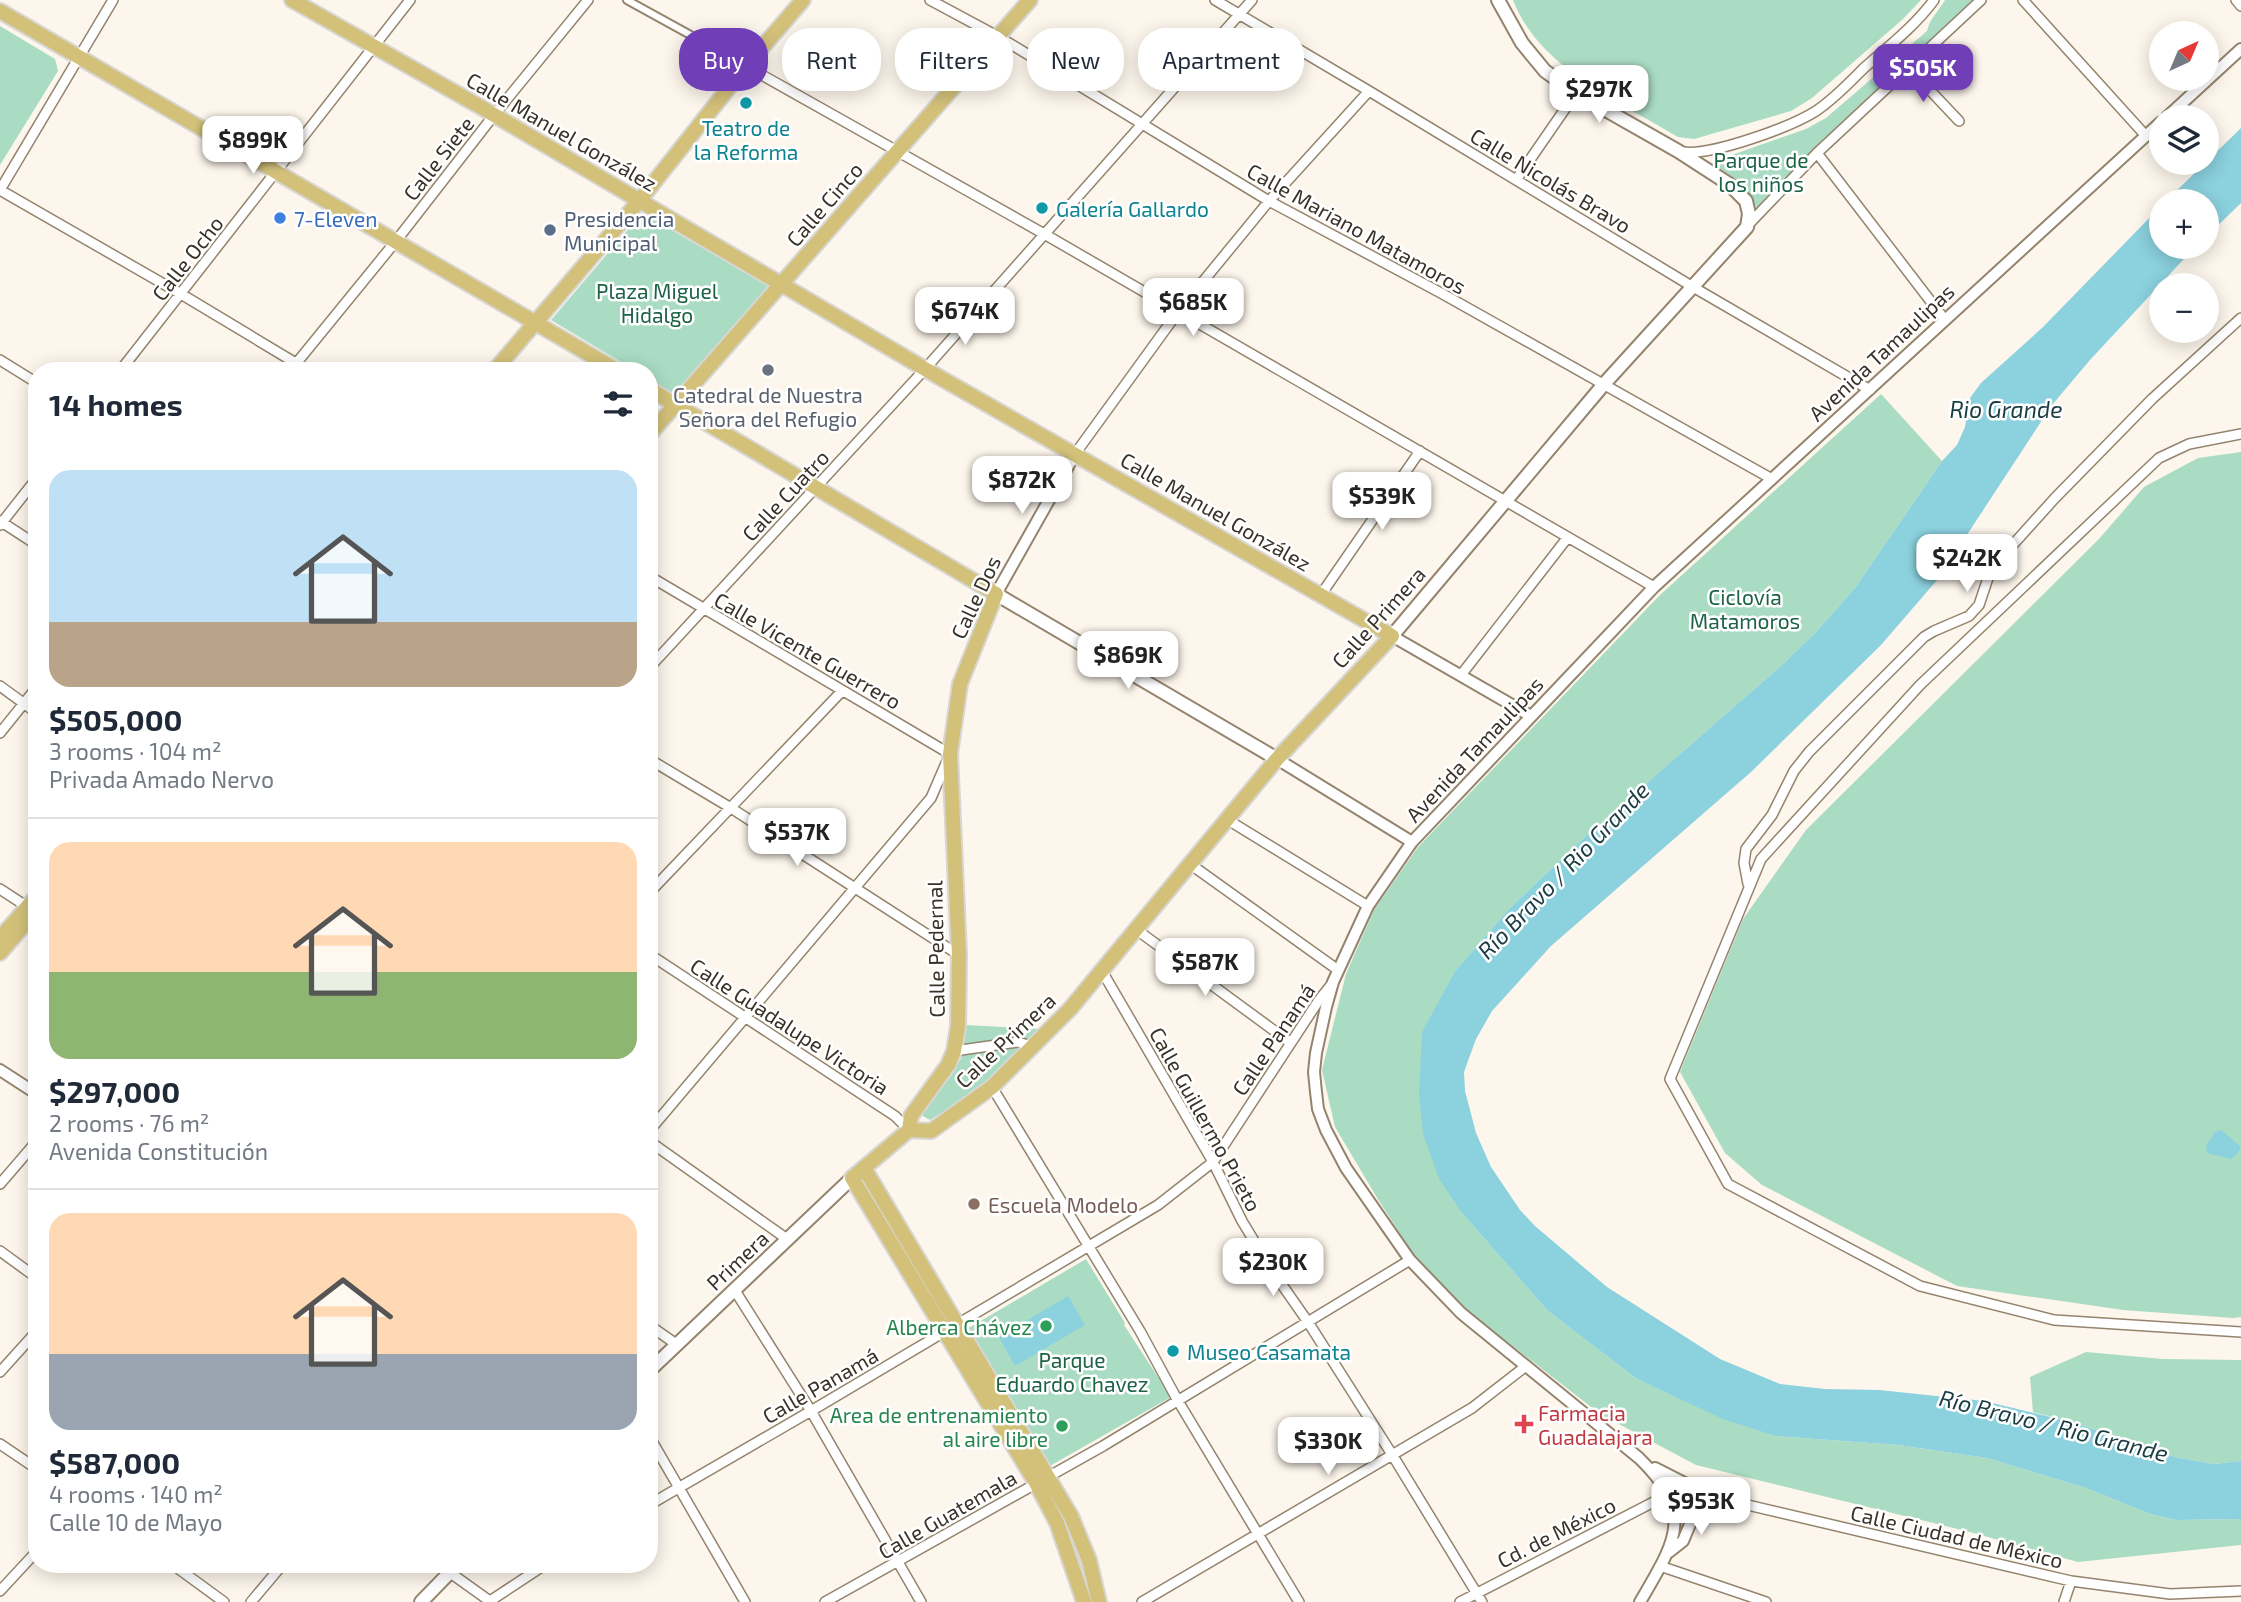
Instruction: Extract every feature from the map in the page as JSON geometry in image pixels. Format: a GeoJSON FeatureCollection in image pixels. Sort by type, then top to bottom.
{"type":"FeatureCollection","features":[{"type":"Feature","properties":{"kind":"main road","name":"Calle Manuel González"},"geometry":{"type":"LineString","coordinates":[[292,0],[494,115],[925,369],[1392,636]]}},
{"type":"Feature","properties":{"kind":"main road"},"geometry":{"type":"LineString","coordinates":[[768,41],[803,0]]}},
{"type":"Feature","properties":{"kind":"main road","name":"Calle Cinco"},"geometry":{"type":"LineString","coordinates":[[1007,28],[1030,0]]}},
{"type":"Feature","properties":{"kind":"main road"},"geometry":{"type":"LineString","coordinates":[[1499,0],[1511,27],[1545,71],[1576,93],[1678,151],[1729,184],[1746,201],[1749,214],[1747,227]]}},
{"type":"Feature","properties":{"kind":"main road"},"geometry":{"type":"LineString","coordinates":[[0,11],[603,362]]}},
{"type":"Feature","properties":{"kind":"main road"},"geometry":{"type":"LineString","coordinates":[[502,362],[640,201],[726,91]]}},
{"type":"Feature","properties":{"kind":"main road","name":"Calle Cinco"},"geometry":{"type":"LineString","coordinates":[[658,424],[952,91]]}},
{"type":"Feature","properties":{"kind":"main road","name":"Calle Primera"},"geometry":{"type":"LineString","coordinates":[[852,1178],[909,1130],[930,1131],[992,1087],[1070,1009],[1277,759],[1392,636],[1604,384],[1747,227]]}},
{"type":"Feature","properties":{"kind":"main road"},"geometry":{"type":"LineString","coordinates":[[658,394],[1277,759]]}},
{"type":"Feature","properties":{"kind":"main road","name":"Calle Dos"},"geometry":{"type":"LineString","coordinates":[[950,754],[960,684],[996,594]]}},
{"type":"Feature","properties":{"kind":"main road","name":"Calle Pedernal"},"geometry":{"type":"LineString","coordinates":[[909,1130],[911,1116],[948,1065],[954,1051],[958,1027],[959,955],[950,754]]}},
{"type":"Feature","properties":{"kind":"main road"},"geometry":{"type":"LineString","coordinates":[[0,938],[28,913]]}},
{"type":"Feature","properties":{"kind":"main road"},"geometry":{"type":"LineString","coordinates":[[0,953],[28,916]]}},
{"type":"Feature","properties":{"kind":"main road"},"geometry":{"type":"LineString","coordinates":[[864,1168],[958,1324],[1042,1480],[1084,1602]]}},
{"type":"Feature","properties":{"kind":"main road"},"geometry":{"type":"LineString","coordinates":[[852,1178],[945,1332],[1042,1480],[1072,1516],[1089,1560],[1099,1602]]}},
{"type":"Feature","properties":{"kind":"main road","name":"Primera"},"geometry":{"type":"LineString","coordinates":[[658,1362],[852,1178]]}},
{"type":"Feature","properties":{"kind":"main road"},"geometry":{"type":"LineString","coordinates":[[421,1602],[449,1573]]}},
{"type":"Feature","properties":{"kind":"street"},"geometry":{"type":"LineString","coordinates":[[113,0],[0,190],[181,294],[285,362]]}},
{"type":"Feature","properties":{"kind":"street","name":"Calle Ocho"},"geometry":{"type":"LineString","coordinates":[[127,362],[410,0]]}},
{"type":"Feature","properties":{"kind":"street","name":"Calle Siete"},"geometry":{"type":"LineString","coordinates":[[297,362],[588,0]]}},
{"type":"Feature","properties":{"kind":"street"},"geometry":{"type":"LineString","coordinates":[[627,0],[679,29]]}},
{"type":"Feature","properties":{"kind":"street","name":"Calle Mariano Matamoros"},"geometry":{"type":"LineString","coordinates":[[930,0],[982,28]]}},
{"type":"Feature","properties":{"kind":"street","name":"Calle Nicolás Bravo"},"geometry":{"type":"LineString","coordinates":[[1215,0],[1870,390]]}},
{"type":"Feature","properties":{"kind":"street","name":"Calle Cuatro"},"geometry":{"type":"LineString","coordinates":[[658,658],[925,369],[1252,0]]}},
{"type":"Feature","properties":{"kind":"street"},"geometry":{"type":"LineString","coordinates":[[1678,151],[1710,151],[1806,117],[1830,100],[1907,29],[1934,0]]}},
{"type":"Feature","properties":{"kind":"street","name":"Calle Primera"},"geometry":{"type":"LineString","coordinates":[[1747,227],[1817,153],[1981,0]]}},
{"type":"Feature","properties":{"kind":"street"},"geometry":{"type":"LineString","coordinates":[[2023,0],[2147,136]]}},
{"type":"Feature","properties":{"kind":"street"},"geometry":{"type":"LineString","coordinates":[[2236,0],[2241,6]]}},
{"type":"Feature","properties":{"kind":"street","name":"Calle Mariano Matamoros"},"geometry":{"type":"LineString","coordinates":[[1013,46],[1269,201],[1441,293],[1772,479]]}},
{"type":"Feature","properties":{"kind":"street"},"geometry":{"type":"LineString","coordinates":[[2180,105],[2241,49]]}},
{"type":"Feature","properties":{"kind":"street"},"geometry":{"type":"LineString","coordinates":[[1908,67],[1959,121]]}},
{"type":"Feature","properties":{"kind":"street"},"geometry":{"type":"LineString","coordinates":[[768,78],[1046,234],[1654,587]]}},
{"type":"Feature","properties":{"kind":"street","name":"Calle Dos"},"geometry":{"type":"LineString","coordinates":[[996,594],[1075,454],[1178,312],[1269,201],[1369,91]]}},
{"type":"Feature","properties":{"kind":"street"},"geometry":{"type":"LineString","coordinates":[[1516,180],[1576,93]]}},
{"type":"Feature","properties":{"kind":"street","name":"Avenida Tamaulipas"},"geometry":{"type":"LineString","coordinates":[[1669,1494],[1644,1462],[1461,1313],[1410,1260],[1346,1168],[1318,1109],[1314,1072],[1326,1007],[1338,970],[1368,906],[1412,842],[1654,587],[2147,136]]}},
{"type":"Feature","properties":{"kind":"street"},"geometry":{"type":"LineString","coordinates":[[1817,153],[1945,320]]}},
{"type":"Feature","properties":{"kind":"street"},"geometry":{"type":"LineString","coordinates":[[1748,886],[1744,863],[1746,849],[1772,815],[1794,771],[1809,752],[1924,637],[1969,616],[1979,605],[1991,569],[2055,498],[2152,399],[2241,318]]}},
{"type":"Feature","properties":{"kind":"street"},"geometry":{"type":"LineString","coordinates":[[0,360],[28,377]]}},
{"type":"Feature","properties":{"kind":"street"},"geometry":{"type":"LineString","coordinates":[[2241,434],[2189,444],[2159,458],[1920,685],[1760,859],[1670,1079],[1728,1184],[1920,1286],[2054,1321],[2241,1332]]}},
{"type":"Feature","properties":{"kind":"street"},"geometry":{"type":"LineString","coordinates":[[1320,596],[1420,451]]}},
{"type":"Feature","properties":{"kind":"street"},"geometry":{"type":"LineString","coordinates":[[28,489],[1,523],[28,540]]}},
{"type":"Feature","properties":{"kind":"street"},"geometry":{"type":"LineString","coordinates":[[1461,675],[1568,537]]}},
{"type":"Feature","properties":{"kind":"street","name":"Calle Vicente Guerrero"},"geometry":{"type":"LineString","coordinates":[[658,582],[950,754]]}},
{"type":"Feature","properties":{"kind":"street"},"geometry":{"type":"LineString","coordinates":[[1392,636],[1531,716]]}},
{"type":"Feature","properties":{"kind":"street"},"geometry":{"type":"LineString","coordinates":[[0,687],[28,707]]}},
{"type":"Feature","properties":{"kind":"street"},"geometry":{"type":"LineString","coordinates":[[658,883],[842,691]]}},
{"type":"Feature","properties":{"kind":"street"},"geometry":{"type":"LineString","coordinates":[[0,733],[28,699]]}},
{"type":"Feature","properties":{"kind":"street","name":"Calle Dos"},"geometry":{"type":"LineString","coordinates":[[658,1121],[931,798],[950,754]]}},
{"type":"Feature","properties":{"kind":"street"},"geometry":{"type":"LineString","coordinates":[[1277,759],[1412,842]]}},
{"type":"Feature","properties":{"kind":"street"},"geometry":{"type":"LineString","coordinates":[[658,764],[731,807],[959,955]]}},
{"type":"Feature","properties":{"kind":"street"},"geometry":{"type":"LineString","coordinates":[[1228,820],[1368,906]]}},
{"type":"Feature","properties":{"kind":"street"},"geometry":{"type":"LineString","coordinates":[[1191,864],[1338,970]]}},
{"type":"Feature","properties":{"kind":"street"},"geometry":{"type":"LineString","coordinates":[[0,889],[28,905]]}},
{"type":"Feature","properties":{"kind":"street"},"geometry":{"type":"LineString","coordinates":[[1137,930],[1292,1043]]}},
{"type":"Feature","properties":{"kind":"street","name":"Calle Guadalupe Victoria"},"geometry":{"type":"LineString","coordinates":[[658,960],[895,1116],[909,1130]]}},
{"type":"Feature","properties":{"kind":"street","name":"Calle Guillermo Prieto"},"geometry":{"type":"LineString","coordinates":[[1102,971],[1213,1162],[1256,1245],[1393,1456],[1479,1598]]}},
{"type":"Feature","properties":{"kind":"street","name":"Calle Panamá"},"geometry":{"type":"LineString","coordinates":[[658,1500],[1158,1205],[1213,1162],[1319,1000],[1334,982]]}},
{"type":"Feature","properties":{"kind":"street"},"geometry":{"type":"LineString","coordinates":[[954,1051],[1018,1042],[1034,1047]]}},
{"type":"Feature","properties":{"kind":"street"},"geometry":{"type":"LineString","coordinates":[[0,1070],[28,1088]]}},
{"type":"Feature","properties":{"kind":"street"},"geometry":{"type":"LineString","coordinates":[[992,1087],[1140,1331],[1178,1401],[1299,1602]]}},
{"type":"Feature","properties":{"kind":"street"},"geometry":{"type":"LineString","coordinates":[[658,1147],[787,1239]]}},
{"type":"Feature","properties":{"kind":"street"},"geometry":{"type":"LineString","coordinates":[[0,1184],[28,1151]]}},
{"type":"Feature","properties":{"kind":"street"},"geometry":{"type":"LineString","coordinates":[[0,1251],[28,1271]]}},
{"type":"Feature","properties":{"kind":"street","name":"Calle Guatemala"},"geometry":{"type":"LineString","coordinates":[[825,1602],[1178,1401],[1410,1260]]}},
{"type":"Feature","properties":{"kind":"street"},"geometry":{"type":"LineString","coordinates":[[734,1289],[811,1411],[921,1602]]}},
{"type":"Feature","properties":{"kind":"street"},"geometry":{"type":"LineString","coordinates":[[658,1331],[676,1344]]}},
{"type":"Feature","properties":{"kind":"street"},"geometry":{"type":"LineString","coordinates":[[0,1372],[28,1341]]}},
{"type":"Feature","properties":{"kind":"street"},"geometry":{"type":"LineString","coordinates":[[1142,1602],[1393,1456],[1482,1401],[1525,1366]]}},
{"type":"Feature","properties":{"kind":"street"},"geometry":{"type":"LineString","coordinates":[[0,1444],[28,1463]]}},
{"type":"Feature","properties":{"kind":"street"},"geometry":{"type":"LineString","coordinates":[[658,1452],[746,1602]]}},
{"type":"Feature","properties":{"kind":"street"},"geometry":{"type":"LineString","coordinates":[[1644,1462],[1708,1495],[1698,1504],[1683,1541],[1669,1552]]}},
{"type":"Feature","properties":{"kind":"street","name":"Calle Ciudad de México"},"geometry":{"type":"LineString","coordinates":[[1669,1494],[1684,1490],[2071,1581],[2170,1598],[2241,1591]]}},
{"type":"Feature","properties":{"kind":"street"},"geometry":{"type":"LineString","coordinates":[[1640,1602],[1669,1552],[1673,1539],[1674,1521],[1669,1494]]}},
{"type":"Feature","properties":{"kind":"street","name":"Cd. de México"},"geometry":{"type":"LineString","coordinates":[[1460,1602],[1479,1598],[1669,1494]]}},
{"type":"Feature","properties":{"kind":"street"},"geometry":{"type":"LineString","coordinates":[[0,1591],[28,1560]]}},
{"type":"Feature","properties":{"kind":"street"},"geometry":{"type":"LineString","coordinates":[[1660,1566],[1766,1602]]}},
{"type":"Feature","properties":{"kind":"street"},"geometry":{"type":"LineString","coordinates":[[184,1573],[223,1602]]}},
{"type":"Feature","properties":{"kind":"street"},"geometry":{"type":"LineString","coordinates":[[251,1602],[275,1573]]}},
{"type":"Feature","properties":{"kind":"street"},"geometry":{"type":"LineString","coordinates":[[459,1573],[491,1602],[533,1573]]}},
{"type":"Feature","properties":{"kind":"street"},"geometry":{"type":"LineString","coordinates":[[2064,1602],[2071,1581]]}},
{"type":"Feature","properties":{"kind":"green space"},"geometry":{"type":"Polygon","coordinates":[[[1513,0],[1921,0],[1812,98],[1791,111],[1694,139],[1678,137],[1607,96],[1561,64],[1541,45],[1525,24],[1513,0]]]}},
{"type":"Feature","properties":{"kind":"green space","name":"Parque de los niños"},"geometry":{"type":"Polygon","coordinates":[[[1945,0],[1974,0],[1819,143],[1757,208],[1743,184],[1715,165],[1729,156],[1806,129],[1826,118],[1927,31],[1945,0]]]}},
{"type":"Feature","properties":{"kind":"green space"},"geometry":{"type":"Polygon","coordinates":[[[0,26],[55,59],[58,71],[0,165],[0,26]]]}},
{"type":"Feature","properties":{"kind":"green space","name":"Plaza Miguel Hidalgo"},"geometry":{"type":"Polygon","coordinates":[[[642,213],[768,286],[675,394],[658,384],[658,362],[621,362],[551,320],[642,213]]]}},
{"type":"Feature","properties":{"kind":"green space","name":"Ciclovía Matamoros"},"geometry":{"type":"Polygon","coordinates":[[[1881,394],[1942,461],[1855,588],[1782,665],[1615,814],[1586,836],[1509,909],[1456,970],[1462,1213],[1548,1311],[1637,1379],[1723,1418],[1775,1436],[1898,1445],[1987,1458],[2086,1488],[2150,1514],[2176,1520],[2241,1519],[2241,1545],[2078,1562],[1970,1532],[1696,1465],[1600,1414],[1469,1312],[1416,1258],[1335,1127],[1322,1070],[1346,974],[1374,910],[1418,847],[1660,595],[1881,394]]]}},
{"type":"Feature","properties":{"kind":"green space"},"geometry":{"type":"Polygon","coordinates":[[[2241,452],[2241,1317],[2123,1310],[1957,1286],[1762,1185],[1725,1153],[1680,1072],[1743,919],[1806,830],[2099,539],[2144,487],[2198,458],[2241,452]]]}},
{"type":"Feature","properties":{"kind":"green space"},"geometry":{"type":"Polygon","coordinates":[[[966,1025],[1042,1029],[986,1085],[930,1120],[921,1115],[961,1059],[966,1025]]]}},
{"type":"Feature","properties":{"kind":"green space","name":"Parque Eduardo Chavez"},"geometry":{"type":"Polygon","coordinates":[[[1086,1259],[1124,1325],[1171,1397],[1048,1467],[967,1329],[1086,1259]]]}},
{"type":"Feature","properties":{"kind":"green space"},"geometry":{"type":"Polygon","coordinates":[[[2086,1352],[2163,1359],[2241,1360],[2241,1461],[2213,1464],[2175,1457],[2075,1423],[2033,1412],[2030,1377],[2086,1352]]]}},
{"type":"Feature","properties":{"kind":"water"},"geometry":{"type":"Polygon","coordinates":[[[2241,128],[2241,203],[2219,224],[2219,189],[2178,189],[2193,175],[2219,175],[2219,149],[2241,128]]]}},
{"type":"Feature","properties":{"kind":"water","name":"Rio Grande"},"geometry":{"type":"Polygon","coordinates":[[[2149,218],[2149,259],[2184,259],[2171,273],[2149,273],[2149,297],[2052,405],[1938,579],[1881,645],[1751,772],[1551,946],[1492,1011],[1476,1039],[1464,1072],[1465,1091],[1476,1133],[1491,1167],[1520,1210],[1535,1226],[1607,1287],[1720,1359],[1780,1384],[1825,1389],[1879,1390],[1984,1401],[2075,1423],[2175,1457],[2213,1464],[2241,1461],[2241,1519],[2176,1520],[2150,1514],[2086,1488],[1987,1458],[1898,1445],[1775,1436],[1723,1419],[1637,1379],[1548,1311],[1462,1213],[1439,1179],[1423,1134],[1419,1095],[1422,1032],[1456,970],[1509,909],[1586,836],[1615,814],[1817,631],[1855,588],[1942,461],[1957,445],[1965,427],[1970,398],[1981,383],[2043,327],[2149,218]]]}},
{"type":"Feature","properties":{"kind":"water"},"geometry":{"type":"Polygon","coordinates":[[[2221,1130],[2241,1147],[2231,1159],[2207,1153],[2206,1146],[2215,1132],[2221,1130]]]}},
{"type":"Feature","properties":{"kind":"water"},"geometry":{"type":"Polygon","coordinates":[[[1068,1296],[1085,1325],[1015,1366],[999,1337],[1068,1296]]]}},
{"type":"Feature","properties":{"kind":"place","name":"Teatro de la Reforma"},"geometry":{"type":"Point","coordinates":[746,103]}},
{"type":"Feature","properties":{"kind":"place","name":"Galería Gallardo"},"geometry":{"type":"Point","coordinates":[1042,208]}},
{"type":"Feature","properties":{"kind":"place","name":"7-Eleven"},"geometry":{"type":"Point","coordinates":[280,218]}},
{"type":"Feature","properties":{"kind":"place","name":"Presidencia Municipal"},"geometry":{"type":"Point","coordinates":[550,230]}},
{"type":"Feature","properties":{"kind":"place","name":"Catedral de Nuestra Señora del Refugio"},"geometry":{"type":"Point","coordinates":[768,370]}},
{"type":"Feature","properties":{"kind":"place","name":"Escuela Modelo"},"geometry":{"type":"Point","coordinates":[974,1204]}},
{"type":"Feature","properties":{"kind":"place","name":"Alberca Chávez"},"geometry":{"type":"Point","coordinates":[1046,1326]}},
{"type":"Feature","properties":{"kind":"place","name":"Museo Casamata"},"geometry":{"type":"Point","coordinates":[1173,1351]}},
{"type":"Feature","properties":{"kind":"place","name":"Farmacia Guadalajara"},"geometry":{"type":"Point","coordinates":[1524,1424]}},
{"type":"Feature","properties":{"kind":"place","name":"Area de entrenamiento al aire libre"},"geometry":{"type":"Point","coordinates":[1062,1426]}},
{"type":"Feature","properties":{"kind":"water label","name":"Río Bravo / Rio Grande"},"geometry":{"type":"Point","coordinates":[1563,870]}},
{"type":"Feature","properties":{"kind":"water label","name":"Río Bravo / Rio Grande"},"geometry":{"type":"Point","coordinates":[2054,1425]}}]}
